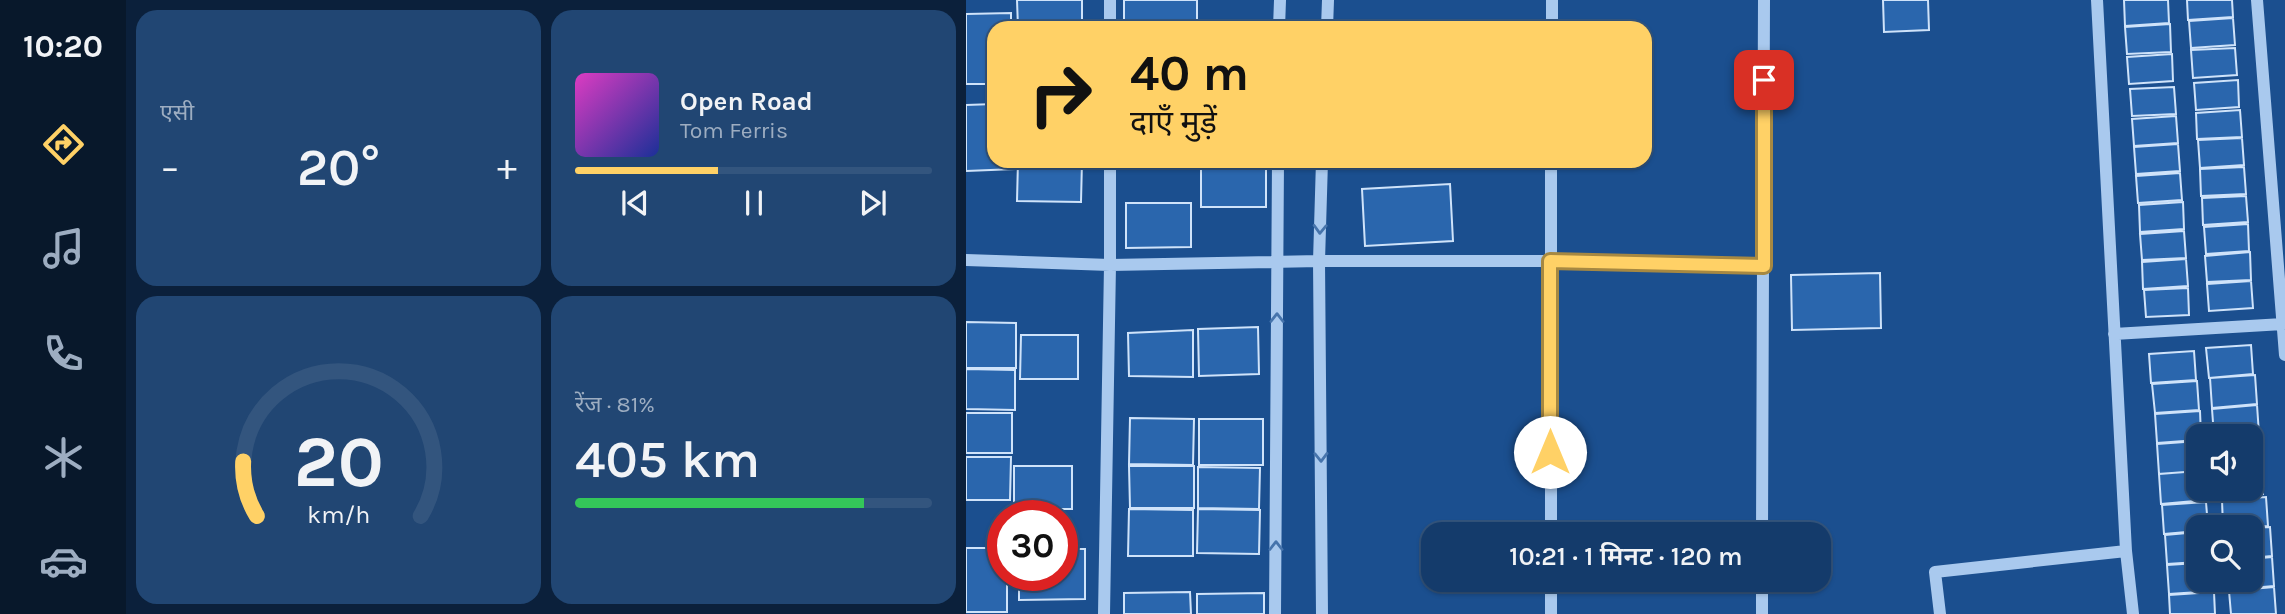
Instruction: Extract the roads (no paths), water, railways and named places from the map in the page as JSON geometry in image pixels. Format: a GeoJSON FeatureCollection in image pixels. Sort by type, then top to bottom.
{"type":"FeatureCollection","features":[{"type":"Feature","properties":{"kind":"street"},"geometry":{"type":"LineString","coordinates":[[1110,0],[1110,21]]}},
{"type":"Feature","properties":{"kind":"street"},"geometry":{"type":"LineString","coordinates":[[1279,21],[1280,0]]}},
{"type":"Feature","properties":{"kind":"street"},"geometry":{"type":"LineString","coordinates":[[1327,21],[1328,0]]}},
{"type":"Feature","properties":{"kind":"street"},"geometry":{"type":"LineString","coordinates":[[1552,0],[1552,21]]}},
{"type":"Feature","properties":{"kind":"street"},"geometry":{"type":"LineString","coordinates":[[1762,522],[1764,0]]}},
{"type":"Feature","properties":{"kind":"street"},"geometry":{"type":"LineString","coordinates":[[2097,0],[2126,551],[2133,614]]}},
{"type":"Feature","properties":{"kind":"street"},"geometry":{"type":"LineString","coordinates":[[2257,0],[2285,355]]}},
{"type":"Feature","properties":{"kind":"street"},"geometry":{"type":"LineString","coordinates":[[1104,614],[1110,168]]}},
{"type":"Feature","properties":{"kind":"street"},"geometry":{"type":"LineString","coordinates":[[1275,614],[1278,168]]}},
{"type":"Feature","properties":{"kind":"street"},"geometry":{"type":"LineString","coordinates":[[1322,168],[1319,261],[1322,614]]}},
{"type":"Feature","properties":{"kind":"street"},"geometry":{"type":"LineString","coordinates":[[1551,168],[1551,522]]}},
{"type":"Feature","properties":{"kind":"street"},"geometry":{"type":"LineString","coordinates":[[966,260],[1110,265],[1550,261],[1764,266]]}},
{"type":"Feature","properties":{"kind":"street"},"geometry":{"type":"LineString","coordinates":[[2114,334],[2283,324]]}},
{"type":"Feature","properties":{"kind":"street"},"geometry":{"type":"LineString","coordinates":[[1940,614],[1936,572],[2126,551]]}},
{"type":"Feature","properties":{"kind":"street"},"geometry":{"type":"LineString","coordinates":[[1551,592],[1551,614]]}},
{"type":"Feature","properties":{"kind":"street"},"geometry":{"type":"LineString","coordinates":[[1762,592],[1762,614]]}}]}
